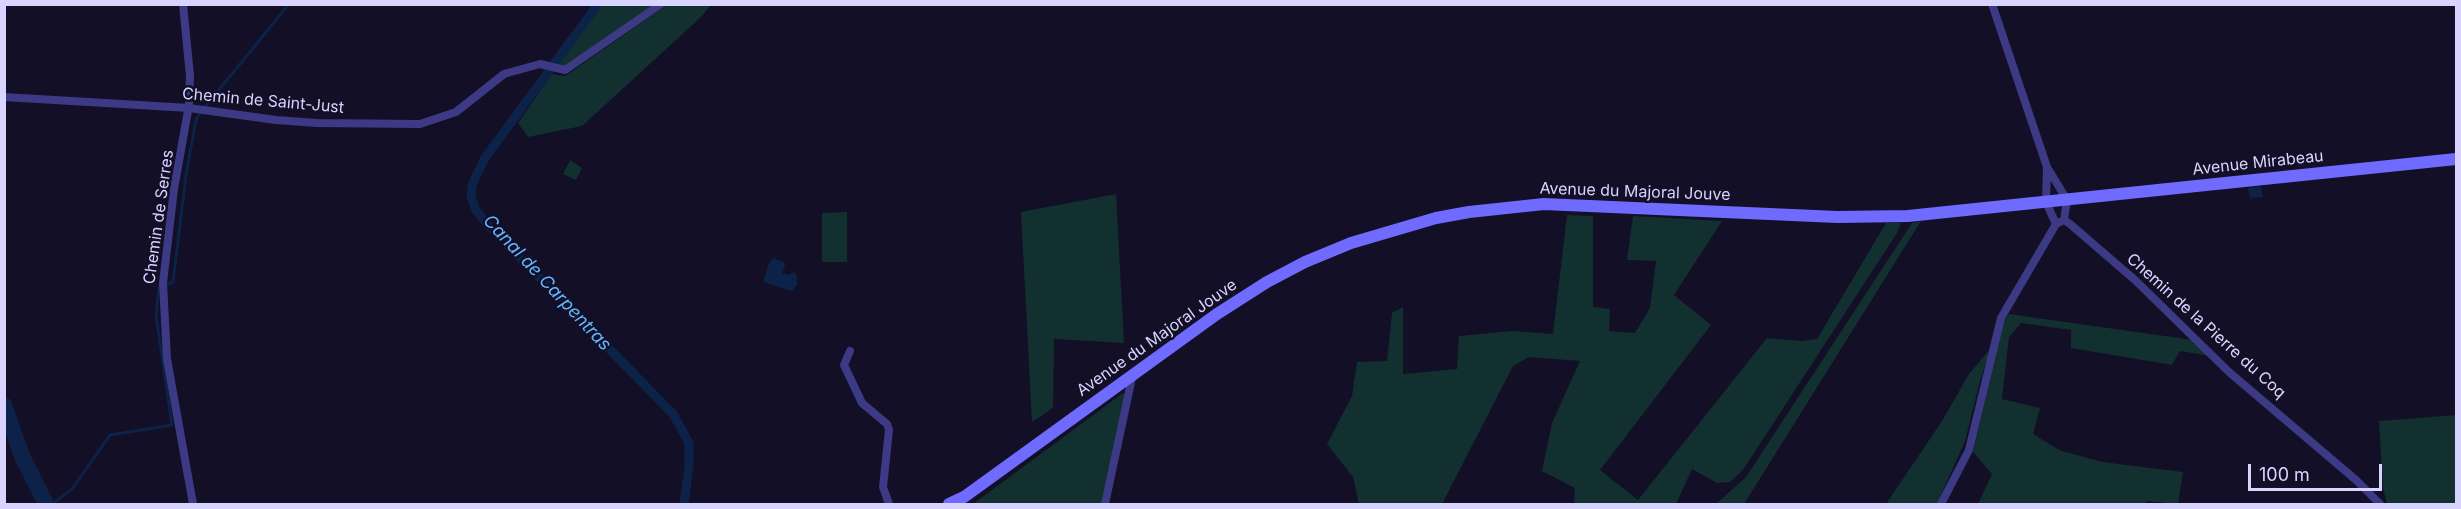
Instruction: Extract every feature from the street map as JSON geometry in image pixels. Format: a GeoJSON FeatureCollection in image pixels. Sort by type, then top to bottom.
{"type":"FeatureCollection","features":[{"type":"Feature","properties":{"kind":"main road","name":"Avenue Mirabeau"},"geometry":{"type":"LineString","coordinates":[[2065,200],[2457,159]]}},
{"type":"Feature","properties":{"kind":"main road","name":"Avenue du Majoral Jouve"},"geometry":{"type":"LineString","coordinates":[[949,504],[960,501],[1242,297],[1305,262],[1377,233],[1479,210],[1544,204],[1869,217],[1908,216],[2065,200]]}},
{"type":"Feature","properties":{"kind":"street","name":"Chemin de Serres"},"geometry":{"type":"LineString","coordinates":[[183,4],[190,76],[189,108],[174,189],[163,284],[167,359],[193,504]]}},
{"type":"Feature","properties":{"kind":"street","name":"Chemin de Saint-Just"},"geometry":{"type":"LineString","coordinates":[[4,97],[189,108],[276,120],[371,125],[420,124],[456,112],[504,74],[540,64],[557,70],[566,70],[660,4]]}},
{"type":"Feature","properties":{"kind":"street"},"geometry":{"type":"LineString","coordinates":[[1941,504],[1969,450],[2001,318],[2060,222],[2065,200],[2047,167],[1992,4]]}},
{"type":"Feature","properties":{"kind":"street"},"geometry":{"type":"LineString","coordinates":[[2047,167],[2046,202],[2060,222]]}},
{"type":"Feature","properties":{"kind":"street","name":"Chemin de la Pierre du Coq"},"geometry":{"type":"LineString","coordinates":[[2060,222],[2070,224],[2135,280],[2229,372],[2316,445],[2380,504]]}},
{"type":"Feature","properties":{"kind":"street"},"geometry":{"type":"LineString","coordinates":[[850,351],[844,365],[862,403],[887,424],[889,430],[883,478],[889,503]]}},
{"type":"Feature","properties":{"kind":"street"},"geometry":{"type":"LineString","coordinates":[[1105,504],[1133,374]]}},
{"type":"Feature","properties":{"kind":"green space"},"geometry":{"type":"Polygon","coordinates":[[[602,5],[655,5],[563,68],[556,65],[602,5]]]}},
{"type":"Feature","properties":{"kind":"green space"},"geometry":{"type":"Polygon","coordinates":[[[667,5],[711,5],[700,18],[582,126],[528,137],[518,123],[552,74],[565,76],[667,5]]]}},
{"type":"Feature","properties":{"kind":"green space"},"geometry":{"type":"Polygon","coordinates":[[[570,160],[582,168],[576,180],[563,174],[570,160]]]}},
{"type":"Feature","properties":{"kind":"green space"},"geometry":{"type":"Polygon","coordinates":[[[1116,194],[1124,343],[1054,339],[1053,408],[1032,422],[1021,212],[1116,194]]]}},
{"type":"Feature","properties":{"kind":"green space"},"geometry":{"type":"Polygon","coordinates":[[[847,212],[847,262],[822,262],[822,213],[847,212]]]}},
{"type":"Feature","properties":{"kind":"green space"},"geometry":{"type":"Polygon","coordinates":[[[1567,215],[1593,216],[1593,307],[1610,309],[1609,331],[1635,333],[1650,308],[1656,261],[1627,260],[1633,216],[1722,221],[1674,295],[1711,325],[1600,470],[1638,500],[1767,338],[1802,341],[1817,339],[1886,223],[1901,223],[1897,233],[1743,470],[1730,482],[1717,483],[1692,469],[1676,504],[1574,504],[1575,488],[1542,471],[1552,423],[1580,361],[1529,357],[1513,366],[1442,504],[1359,504],[1353,477],[1327,444],[1352,396],[1357,362],[1387,361],[1392,313],[1403,307],[1403,374],[1457,369],[1459,336],[1512,331],[1553,334],[1567,215]]]}},
{"type":"Feature","properties":{"kind":"green space"},"geometry":{"type":"Polygon","coordinates":[[[1921,221],[1744,504],[1716,504],[1746,477],[1912,223],[1921,221]]]}},
{"type":"Feature","properties":{"kind":"green space"},"geometry":{"type":"Polygon","coordinates":[[[2009,314],[2193,340],[2210,356],[2180,351],[2172,365],[2071,348],[2071,330],[2021,323],[2009,337],[2002,399],[2040,408],[2033,434],[2059,450],[2102,462],[2183,472],[2178,504],[2147,501],[2146,504],[1978,504],[1992,474],[1973,452],[2004,321],[2009,314]]]}},
{"type":"Feature","properties":{"kind":"green space"},"geometry":{"type":"Polygon","coordinates":[[[1991,348],[1965,441],[1937,504],[1886,504],[1942,421],[1969,374],[1991,348]]]}},
{"type":"Feature","properties":{"kind":"green space"},"geometry":{"type":"Polygon","coordinates":[[[1123,393],[1127,395],[1103,504],[973,504],[1123,393]]]}},
{"type":"Feature","properties":{"kind":"green space"},"geometry":{"type":"Polygon","coordinates":[[[2456,415],[2456,504],[2387,504],[2383,488],[2379,421],[2456,415]]]}},
{"type":"Feature","properties":{"kind":"water"},"geometry":{"type":"Polygon","coordinates":[[[2261,186],[2263,197],[2250,198],[2248,188],[2261,186]]]}},
{"type":"Feature","properties":{"kind":"water"},"geometry":{"type":"Polygon","coordinates":[[[773,258],[784,262],[782,273],[788,275],[794,272],[797,276],[797,285],[792,291],[763,282],[773,258]]]}},
{"type":"Feature","properties":{"kind":"waterway"},"geometry":{"type":"LineString","coordinates":[[205,107],[289,4]]}},
{"type":"Feature","properties":{"kind":"waterway","name":"Canal de Carpentras"},"geometry":{"type":"LineString","coordinates":[[598,4],[485,158],[472,185],[471,197],[476,210],[487,224],[673,414],[689,443],[689,467],[684,504]]}},
{"type":"Feature","properties":{"kind":"waterway"},"geometry":{"type":"LineString","coordinates":[[165,285],[173,282],[186,175],[196,120],[200,113]]}},
{"type":"Feature","properties":{"kind":"waterway"},"geometry":{"type":"LineString","coordinates":[[52,504],[72,489],[110,435],[172,425],[156,315],[159,287]]}},
{"type":"Feature","properties":{"kind":"waterway"},"geometry":{"type":"LineString","coordinates":[[4,405],[22,456],[46,504]]}}]}
